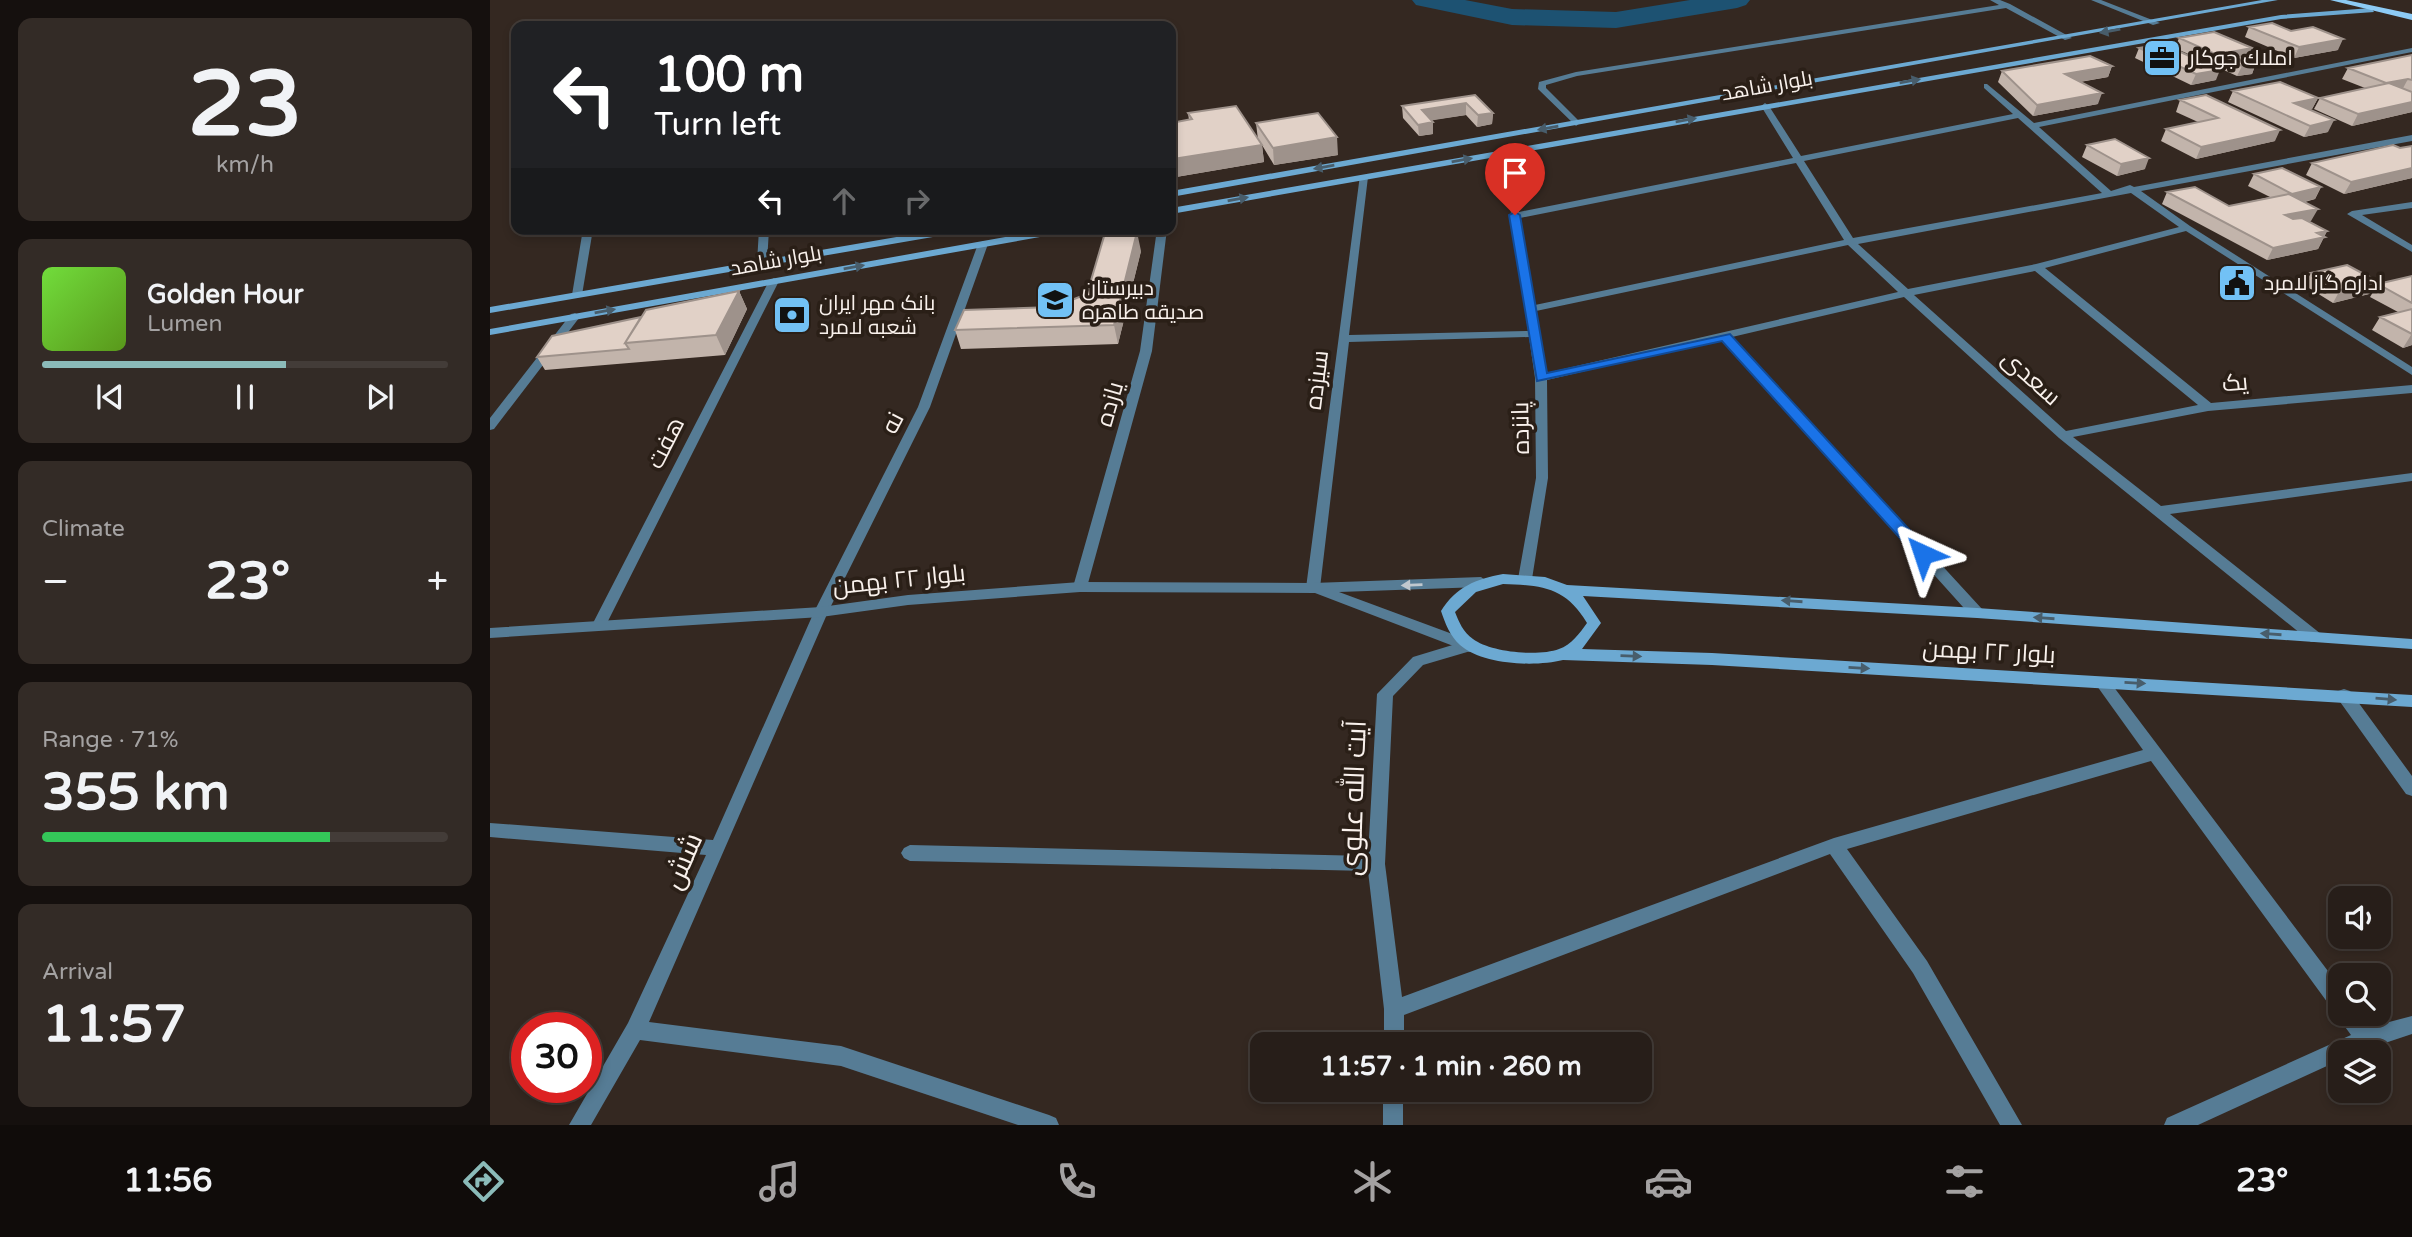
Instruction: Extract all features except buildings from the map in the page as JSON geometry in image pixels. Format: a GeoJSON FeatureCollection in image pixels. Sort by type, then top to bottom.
{"type":"FeatureCollection","features":[{"type":"Feature","properties":{"kind":"main road","name":"بلوار شاهد"},"geometry":{"type":"LineString","coordinates":[[1176,193],[2203,15],[2274,0]]}},
{"type":"Feature","properties":{"kind":"main road"},"geometry":{"type":"LineString","coordinates":[[2334,0],[2412,17]]}},
{"type":"Feature","properties":{"kind":"main road","name":"بلوار شاهد"},"geometry":{"type":"LineString","coordinates":[[1176,210],[2229,26],[2314,12],[2371,10]]}},
{"type":"Feature","properties":{"kind":"main road"},"geometry":{"type":"LineString","coordinates":[[2203,15],[2229,26]]}},
{"type":"Feature","properties":{"kind":"main road"},"geometry":{"type":"LineString","coordinates":[[1409,152],[1423,167]]}},
{"type":"Feature","properties":{"kind":"main road","name":"بلوار شاهد"},"geometry":{"type":"LineString","coordinates":[[490,310],[908,235]]}},
{"type":"Feature","properties":{"kind":"main road","name":"بلوار شاهد"},"geometry":{"type":"LineString","coordinates":[[490,332],[1034,235]]}},
{"type":"Feature","properties":{"kind":"main road"},"geometry":{"type":"LineString","coordinates":[[693,296],[694,275]]}},
{"type":"Feature","properties":{"kind":"main road","name":"بلوار ۲۲ بهمن"},"geometry":{"type":"LineString","coordinates":[[1480,582],[1525,579],[1567,590],[1977,613],[2412,644]]}},
{"type":"Feature","properties":{"kind":"main road"},"geometry":{"type":"LineString","coordinates":[[1469,646],[1454,630],[1448,611],[1461,593],[1480,582]]}},
{"type":"Feature","properties":{"kind":"main road"},"geometry":{"type":"LineString","coordinates":[[1563,654],[1583,641],[1594,624],[1585,604],[1567,590]]}},
{"type":"Feature","properties":{"kind":"main road","name":"بلوار ۲۲ بهمن"},"geometry":{"type":"LineString","coordinates":[[1469,646],[1516,657],[1563,654],[1712,659],[2412,701]]}},
{"type":"Feature","properties":{"kind":"street"},"geometry":{"type":"LineString","coordinates":[[1994,0],[2067,38]]}},
{"type":"Feature","properties":{"kind":"street"},"geometry":{"type":"LineString","coordinates":[[2095,0],[2156,23]]}},
{"type":"Feature","properties":{"kind":"street"},"geometry":{"type":"LineString","coordinates":[[1576,123],[1542,89],[1542,84],[1557,78],[1603,70],[2007,6]]}},
{"type":"Feature","properties":{"kind":"street"},"geometry":{"type":"LineString","coordinates":[[2032,126],[2412,50]]}},
{"type":"Feature","properties":{"kind":"street"},"geometry":{"type":"LineString","coordinates":[[1987,86],[2107,192]]}},
{"type":"Feature","properties":{"kind":"street","name":"سعدی"},"geometry":{"type":"LineString","coordinates":[[1765,106],[1850,242],[2063,435],[2316,638]]}},
{"type":"Feature","properties":{"kind":"street"},"geometry":{"type":"LineString","coordinates":[[1515,215],[2020,116]]}},
{"type":"Feature","properties":{"kind":"street"},"geometry":{"type":"LineString","coordinates":[[1530,309],[2107,192],[2412,138]]}},
{"type":"Feature","properties":{"kind":"street","name":"پانزده"},"geometry":{"type":"LineString","coordinates":[[1505,153],[1541,379],[1542,478],[1525,579]]}},
{"type":"Feature","properties":{"kind":"street","name":"سیزده"},"geometry":{"type":"LineString","coordinates":[[1313,589],[1363,177]]}},
{"type":"Feature","properties":{"kind":"street"},"geometry":{"type":"LineString","coordinates":[[2130,188],[2187,228],[2412,372]]}},
{"type":"Feature","properties":{"kind":"street"},"geometry":{"type":"LineString","coordinates":[[2412,205],[2352,214],[2412,249]]}},
{"type":"Feature","properties":{"kind":"street"},"geometry":{"type":"LineString","coordinates":[[1541,379],[1906,293],[2037,267],[2187,228]]}},
{"type":"Feature","properties":{"kind":"street"},"geometry":{"type":"LineString","coordinates":[[577,295],[587,235]]}},
{"type":"Feature","properties":{"kind":"street"},"geometry":{"type":"LineString","coordinates":[[762,263],[764,235]]}},
{"type":"Feature","properties":{"kind":"street","name":"یازده"},"geometry":{"type":"LineString","coordinates":[[1080,587],[1146,351],[1161,235]]}},
{"type":"Feature","properties":{"kind":"street","name":"نه"},"geometry":{"type":"LineString","coordinates":[[821,612],[924,407],[983,244]]}},
{"type":"Feature","properties":{"kind":"street"},"geometry":{"type":"LineString","coordinates":[[2037,267],[2208,407]]}},
{"type":"Feature","properties":{"kind":"street","name":"هفت"},"geometry":{"type":"LineString","coordinates":[[599,625],[774,281]]}},
{"type":"Feature","properties":{"kind":"street"},"geometry":{"type":"LineString","coordinates":[[490,426],[575,316]]}},
{"type":"Feature","properties":{"kind":"street"},"geometry":{"type":"LineString","coordinates":[[1344,339],[1534,334]]}},
{"type":"Feature","properties":{"kind":"street"},"geometry":{"type":"LineString","coordinates":[[1725,336],[1977,613]]}},
{"type":"Feature","properties":{"kind":"street","name":"یک"},"geometry":{"type":"LineString","coordinates":[[2063,435],[2208,407],[2412,389]]}},
{"type":"Feature","properties":{"kind":"street"},"geometry":{"type":"LineString","coordinates":[[2159,512],[2412,477]]}},
{"type":"Feature","properties":{"kind":"street","name":"بلوار ۲۲ بهمن"},"geometry":{"type":"LineString","coordinates":[[490,633],[821,612],[908,600],[1080,587],[1313,589],[1480,582]]}},
{"type":"Feature","properties":{"kind":"street","name":"بلوار ۲۲ بهمن"},"geometry":{"type":"LineString","coordinates":[[1313,589],[1469,646]]}},
{"type":"Feature","properties":{"kind":"street","name":"شش"},"geometry":{"type":"LineString","coordinates":[[579,1125],[635,1030],[719,848],[821,612]]}},
{"type":"Feature","properties":{"kind":"street","name":"آیت الله علوی"},"geometry":{"type":"LineString","coordinates":[[1394,1032],[1394,1009],[1376,864],[1385,694],[1418,661],[1469,646]]}},
{"type":"Feature","properties":{"kind":"street"},"geometry":{"type":"LineString","coordinates":[[2102,682],[2328,987]]}},
{"type":"Feature","properties":{"kind":"street"},"geometry":{"type":"LineString","coordinates":[[2344,695],[2412,789]]}},
{"type":"Feature","properties":{"kind":"street"},"geometry":{"type":"LineString","coordinates":[[1394,1009],[1834,845],[2155,752]]}},
{"type":"Feature","properties":{"kind":"street"},"geometry":{"type":"LineString","coordinates":[[490,830],[719,848]]}},
{"type":"Feature","properties":{"kind":"street"},"geometry":{"type":"LineString","coordinates":[[1834,845],[1920,967],[2011,1125]]}},
{"type":"Feature","properties":{"kind":"street"},"geometry":{"type":"LineString","coordinates":[[910,853],[1376,864]]}},
{"type":"Feature","properties":{"kind":"street"},"geometry":{"type":"LineString","coordinates":[[2357,1026],[2366,1038]]}},
{"type":"Feature","properties":{"kind":"street"},"geometry":{"type":"LineString","coordinates":[[2174,1125],[2366,1038],[2412,1026]]}},
{"type":"Feature","properties":{"kind":"street"},"geometry":{"type":"LineString","coordinates":[[635,1030],[841,1056],[1049,1125]]}},
{"type":"Feature","properties":{"kind":"street"},"geometry":{"type":"LineString","coordinates":[[1393,1102],[1393,1125]]}},
{"type":"Feature","properties":{"kind":"waterway"},"geometry":{"type":"LineString","coordinates":[[1425,0],[1512,17],[1616,20],[1737,0]]}},
{"type":"Feature","properties":{"kind":"place","name":"املاك جوكار"},"geometry":{"type":"Point","coordinates":[2162,58]}},
{"type":"Feature","properties":{"kind":"place","name":"اداره گاز لامرد"},"geometry":{"type":"Point","coordinates":[2237,283]}},
{"type":"Feature","properties":{"kind":"place","name":"دبیرستان صدیقه طاهره"},"geometry":{"type":"Point","coordinates":[1055,300]}},
{"type":"Feature","properties":{"kind":"place","name":"بانک مهر ایران شعبه لامرد"},"geometry":{"type":"Point","coordinates":[792,315]}},
{"type":"Feature","properties":{"kind":"route"},"geometry":{"type":"LineString","coordinates":[[1515,215],[1541,379],[1725,336],[1923,554]]}}]}
